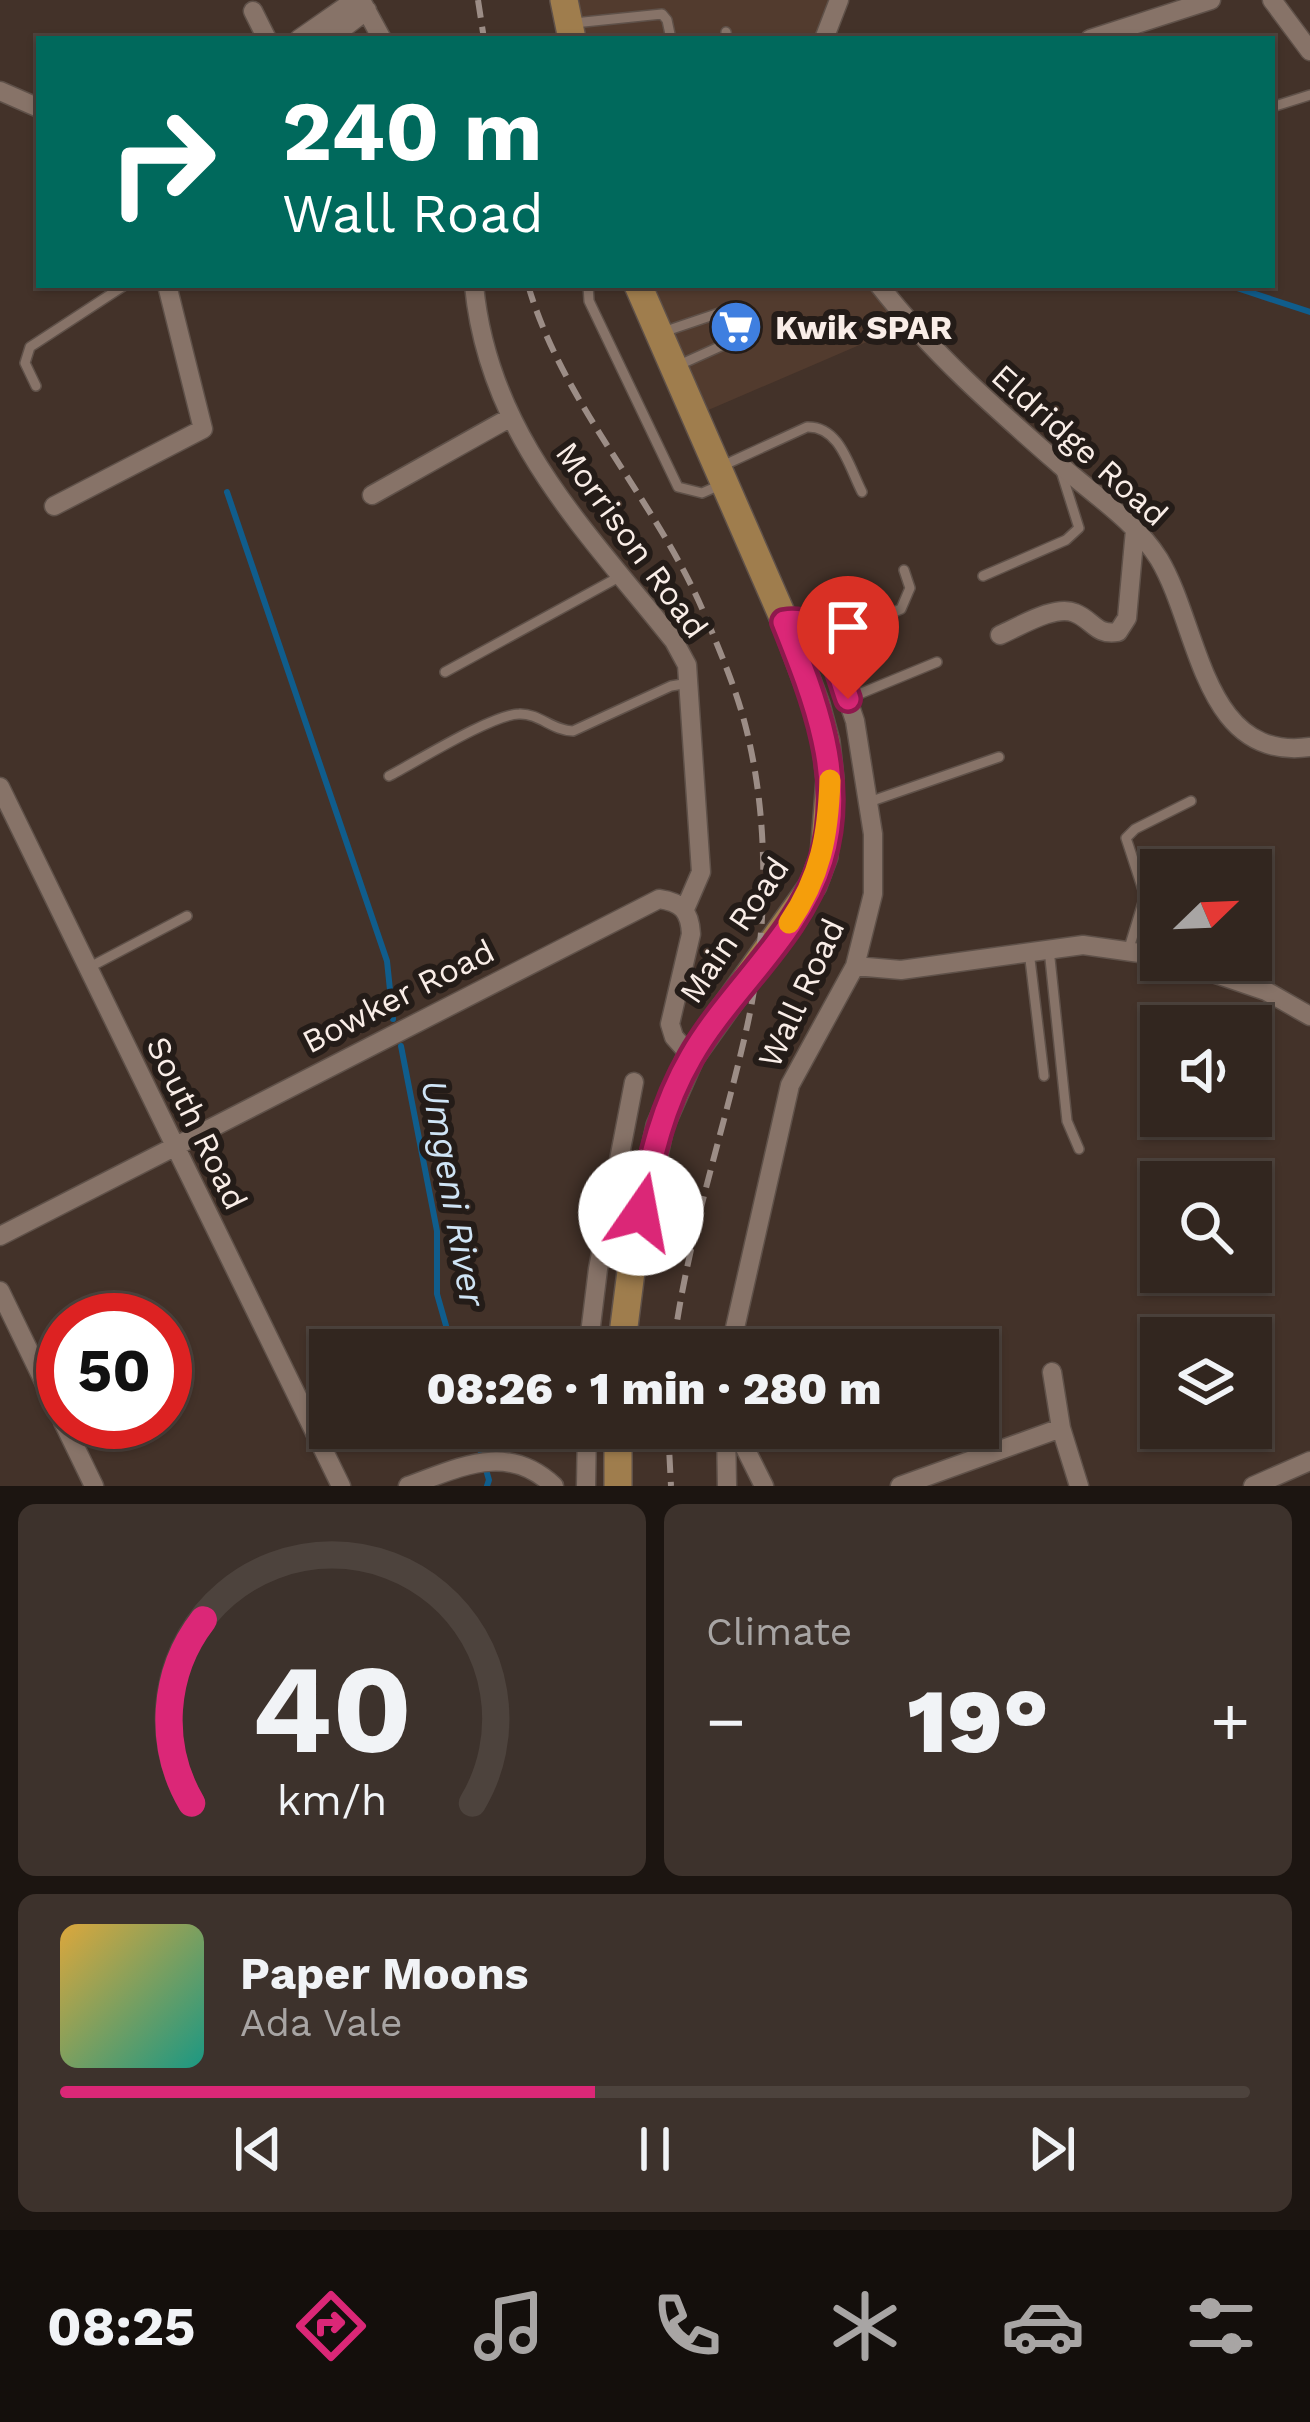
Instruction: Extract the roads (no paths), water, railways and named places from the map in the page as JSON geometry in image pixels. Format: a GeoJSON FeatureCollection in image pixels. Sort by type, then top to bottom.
{"type":"FeatureCollection","features":[{"type":"Feature","properties":{"kind":"main road","name":"Main Road"},"geometry":{"type":"LineString","coordinates":[[624,1329],[647,1177],[660,1126],[691,1056],[813,885],[824,856],[830,779],[826,742],[784,622],[639,288]]}},
{"type":"Feature","properties":{"kind":"main road"},"geometry":{"type":"LineString","coordinates":[[618,1449],[618,1486]]}},
{"type":"Feature","properties":{"kind":"street"},"geometry":{"type":"LineString","coordinates":[[825,36],[839,0]]}},
{"type":"Feature","properties":{"kind":"street"},"geometry":{"type":"LineString","coordinates":[[1099,36],[1211,0]]}},
{"type":"Feature","properties":{"kind":"street"},"geometry":{"type":"LineString","coordinates":[[1271,0],[1310,51]]}},
{"type":"Feature","properties":{"kind":"street"},"geometry":{"type":"LineString","coordinates":[[304,36],[361,3]]}},
{"type":"Feature","properties":{"kind":"street"},"geometry":{"type":"LineString","coordinates":[[332,36],[361,3]]}},
{"type":"Feature","properties":{"kind":"street"},"geometry":{"type":"LineString","coordinates":[[361,3],[380,36]]}},
{"type":"Feature","properties":{"kind":"street"},"geometry":{"type":"LineString","coordinates":[[253,10],[266,36]]}},
{"type":"Feature","properties":{"kind":"street"},"geometry":{"type":"LineString","coordinates":[[0,91],[36,107]]}},
{"type":"Feature","properties":{"kind":"street"},"geometry":{"type":"LineString","coordinates":[[53,506],[202,429],[167,288]]}},
{"type":"Feature","properties":{"kind":"street","name":"Morrison Road"},"geometry":{"type":"LineString","coordinates":[[474,288],[479,332],[511,417],[554,494],[682,653],[689,683],[701,854],[700,872],[685,909]]}},
{"type":"Feature","properties":{"kind":"street","name":"Eldridge Road"},"geometry":{"type":"LineString","coordinates":[[881,288],[917,334],[963,380],[1135,530],[1157,557],[1221,710],[1256,740],[1278,748],[1310,747]]}},
{"type":"Feature","properties":{"kind":"street"},"geometry":{"type":"LineString","coordinates":[[372,495],[511,417]]}},
{"type":"Feature","properties":{"kind":"street"},"geometry":{"type":"LineString","coordinates":[[1000,635],[1063,611],[1080,615],[1101,632],[1118,632],[1127,618],[1135,530]]}},
{"type":"Feature","properties":{"kind":"street"},"geometry":{"type":"LineString","coordinates":[[784,622],[810,622],[826,641]]}},
{"type":"Feature","properties":{"kind":"street","name":"Wall Road"},"geometry":{"type":"LineString","coordinates":[[735,1329],[790,1085],[855,966],[873,894],[869,802],[848,699],[826,641]]}},
{"type":"Feature","properties":{"kind":"street","name":"South Road"},"geometry":{"type":"LineString","coordinates":[[0,787],[340,1486]]}},
{"type":"Feature","properties":{"kind":"street","name":"Bowker Road"},"geometry":{"type":"LineString","coordinates":[[0,1236],[638,907],[659,899],[685,909]]}},
{"type":"Feature","properties":{"kind":"street"},"geometry":{"type":"LineString","coordinates":[[685,909],[691,934],[670,1024],[691,1056]]}},
{"type":"Feature","properties":{"kind":"street"},"geometry":{"type":"LineString","coordinates":[[855,966],[901,970],[1083,945],[1140,951]]}},
{"type":"Feature","properties":{"kind":"street"},"geometry":{"type":"LineString","coordinates":[[1237,981],[1266,991],[1310,1016]]}},
{"type":"Feature","properties":{"kind":"street"},"geometry":{"type":"LineString","coordinates":[[591,1329],[634,1082]]}},
{"type":"Feature","properties":{"kind":"street"},"geometry":{"type":"LineString","coordinates":[[0,1292],[36,1366]]}},
{"type":"Feature","properties":{"kind":"street"},"geometry":{"type":"LineString","coordinates":[[1052,1372],[1061,1428],[1079,1486]]}},
{"type":"Feature","properties":{"kind":"street"},"geometry":{"type":"LineString","coordinates":[[900,1486],[1061,1428]]}},
{"type":"Feature","properties":{"kind":"street"},"geometry":{"type":"LineString","coordinates":[[76,1449],[94,1486]]}},
{"type":"Feature","properties":{"kind":"street"},"geometry":{"type":"LineString","coordinates":[[586,1449],[586,1486]]}},
{"type":"Feature","properties":{"kind":"street"},"geometry":{"type":"LineString","coordinates":[[727,1486],[729,1449]]}},
{"type":"Feature","properties":{"kind":"street"},"geometry":{"type":"LineString","coordinates":[[742,1449],[764,1486]]}},
{"type":"Feature","properties":{"kind":"street"},"geometry":{"type":"LineString","coordinates":[[1253,1486],[1310,1461]]}},
{"type":"Feature","properties":{"kind":"street"},"geometry":{"type":"LineString","coordinates":[[408,1486],[483,1462],[524,1465],[549,1483]]}},
{"type":"Feature","properties":{"kind":"lane"},"geometry":{"type":"LineString","coordinates":[[568,21],[662,14],[670,36]]}},
{"type":"Feature","properties":{"kind":"lane"},"geometry":{"type":"LineString","coordinates":[[1275,106],[1310,95]]}},
{"type":"Feature","properties":{"kind":"lane"},"geometry":{"type":"LineString","coordinates":[[36,386],[25,364],[30,346],[120,288]]}},
{"type":"Feature","properties":{"kind":"lane"},"geometry":{"type":"LineString","coordinates":[[588,288],[589,301],[678,487],[702,493],[720,476],[807,428],[821,427],[832,433],[862,492]]}},
{"type":"Feature","properties":{"kind":"lane"},"geometry":{"type":"LineString","coordinates":[[658,334],[734,308],[746,318],[748,326],[739,338],[672,368]]}},
{"type":"Feature","properties":{"kind":"lane"},"geometry":{"type":"LineString","coordinates":[[983,576],[1066,540],[1078,528],[1060,465]]}},
{"type":"Feature","properties":{"kind":"lane"},"geometry":{"type":"LineString","coordinates":[[826,641],[901,609],[910,589],[904,570]]}},
{"type":"Feature","properties":{"kind":"lane"},"geometry":{"type":"LineString","coordinates":[[445,672],[620,577]]}},
{"type":"Feature","properties":{"kind":"lane"},"geometry":{"type":"LineString","coordinates":[[848,699],[937,662]]}},
{"type":"Feature","properties":{"kind":"lane"},"geometry":{"type":"LineString","coordinates":[[388,776],[509,715],[532,715],[563,731],[573,731],[659,691],[689,683]]}},
{"type":"Feature","properties":{"kind":"lane"},"geometry":{"type":"LineString","coordinates":[[869,802],[999,757]]}},
{"type":"Feature","properties":{"kind":"lane"},"geometry":{"type":"LineString","coordinates":[[1129,948],[1144,896],[1126,838],[1191,801]]}},
{"type":"Feature","properties":{"kind":"lane"},"geometry":{"type":"LineString","coordinates":[[88,968],[187,916]]}},
{"type":"Feature","properties":{"kind":"lane"},"geometry":{"type":"LineString","coordinates":[[1039,950],[1044,1076]]}},
{"type":"Feature","properties":{"kind":"lane"},"geometry":{"type":"LineString","coordinates":[[1039,950],[1067,1121],[1079,1149]]}},
{"type":"Feature","properties":{"kind":"waterway"},"geometry":{"type":"LineString","coordinates":[[1237,288],[1310,312]]}},
{"type":"Feature","properties":{"kind":"waterway"},"geometry":{"type":"LineString","coordinates":[[227,492],[387,961],[393,1019]]}},
{"type":"Feature","properties":{"kind":"waterway","name":"Umgeni River"},"geometry":{"type":"LineString","coordinates":[[401,1046],[437,1231],[437,1294],[447,1329]]}},
{"type":"Feature","properties":{"kind":"waterway","name":"Umgeni River"},"geometry":{"type":"LineString","coordinates":[[480,1449],[487,1486]]}},
{"type":"Feature","properties":{"kind":"railway"},"geometry":{"type":"LineString","coordinates":[[478,0],[484,36]]}},
{"type":"Feature","properties":{"kind":"railway"},"geometry":{"type":"LineString","coordinates":[[529,288],[564,372],[661,530],[704,613],[741,710],[759,802],[762,922],[752,1002],[676,1329]]}},
{"type":"Feature","properties":{"kind":"railway"},"geometry":{"type":"LineString","coordinates":[[669,1449],[671,1486]]}},
{"type":"Feature","properties":{"kind":"place","name":"Kwik SPAR"},"geometry":{"type":"Point","coordinates":[736,327]}}]}
